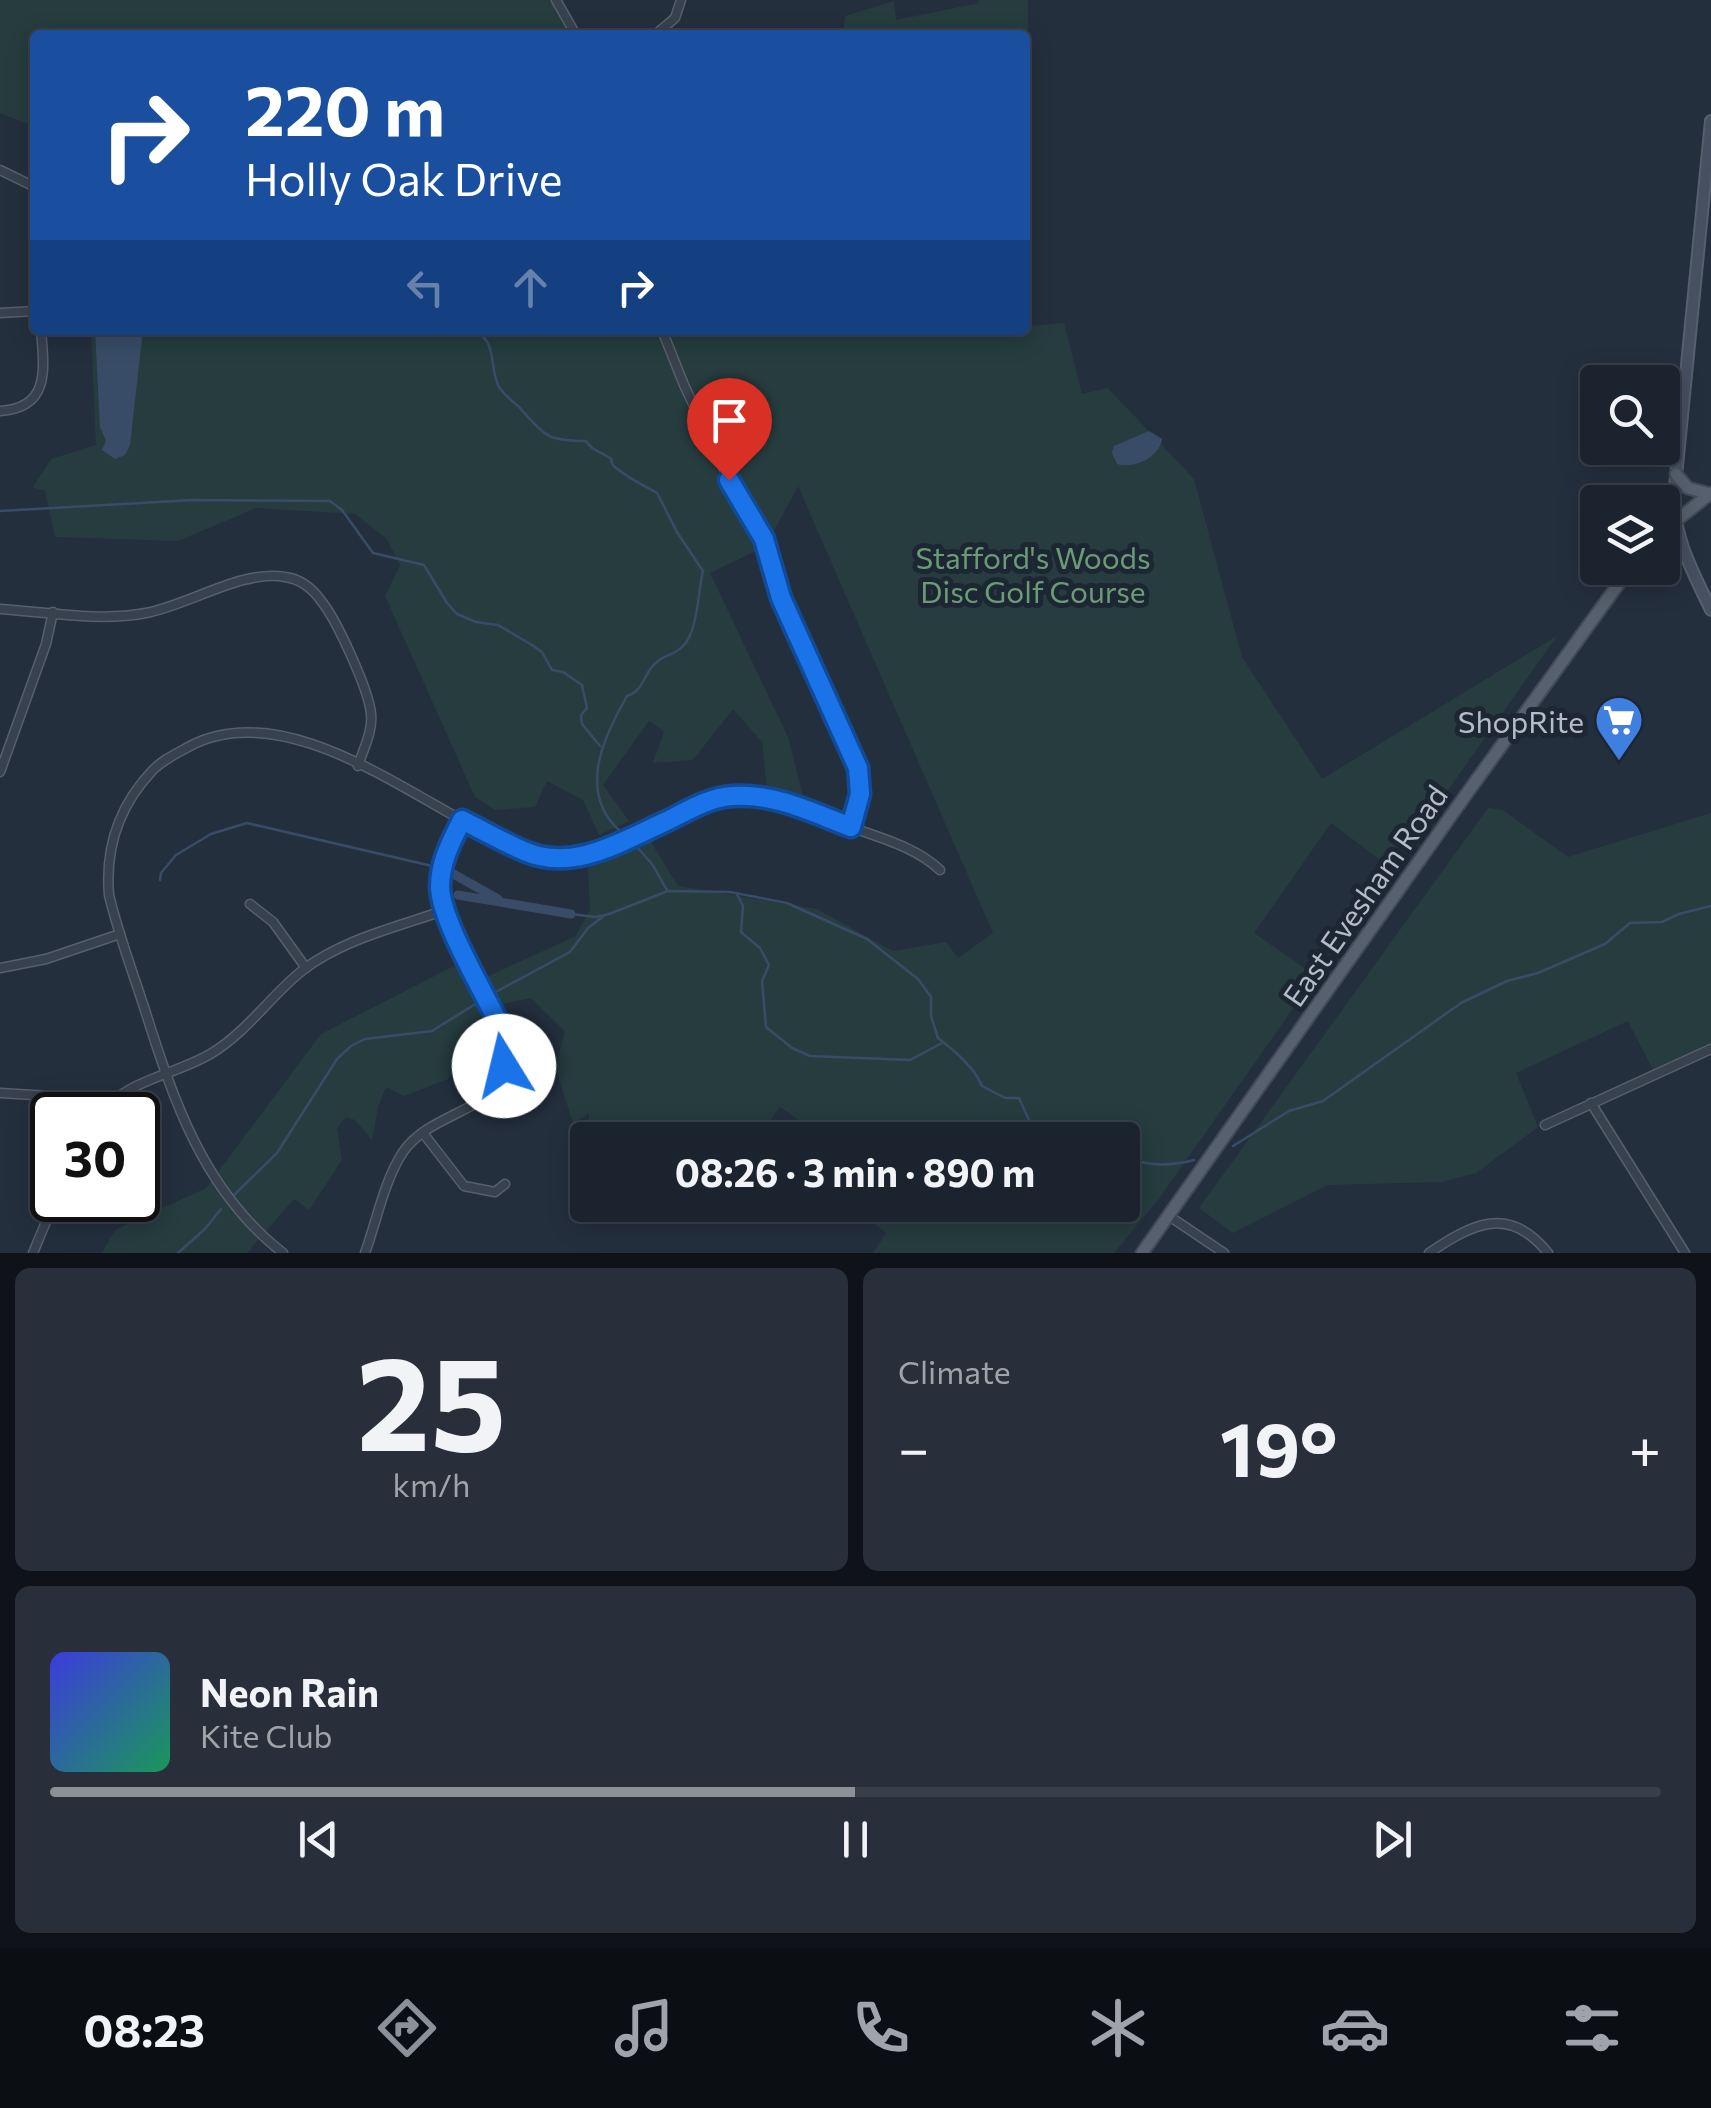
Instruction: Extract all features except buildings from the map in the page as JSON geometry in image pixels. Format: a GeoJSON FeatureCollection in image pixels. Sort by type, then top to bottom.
{"type":"FeatureCollection","features":[{"type":"Feature","properties":{"kind":"main road"},"geometry":{"type":"LineString","coordinates":[[1676,485],[1706,218],[1711,121]]}},
{"type":"Feature","properties":{"kind":"main road"},"geometry":{"type":"LineString","coordinates":[[1676,474],[1688,488],[1710,493]]}},
{"type":"Feature","properties":{"kind":"main road"},"geometry":{"type":"LineString","coordinates":[[1680,517],[1710,493]]}},
{"type":"Feature","properties":{"kind":"main road"},"geometry":{"type":"LineString","coordinates":[[1680,536],[1711,610]]}},
{"type":"Feature","properties":{"kind":"main road","name":"East Evesham Road"},"geometry":{"type":"LineString","coordinates":[[1142,1253],[1618,585]]}},
{"type":"Feature","properties":{"kind":"street"},"geometry":{"type":"LineString","coordinates":[[556,0],[573,30]]}},
{"type":"Feature","properties":{"kind":"street"},"geometry":{"type":"LineString","coordinates":[[661,30],[675,18],[680,0]]}},
{"type":"Feature","properties":{"kind":"street"},"geometry":{"type":"LineString","coordinates":[[0,170],[30,185]]}},
{"type":"Feature","properties":{"kind":"street"},"geometry":{"type":"LineString","coordinates":[[0,313],[30,311]]}},
{"type":"Feature","properties":{"kind":"street"},"geometry":{"type":"LineString","coordinates":[[0,410],[21,407],[40,388],[44,372],[41,335]]}},
{"type":"Feature","properties":{"kind":"street"},"geometry":{"type":"LineString","coordinates":[[664,335],[729,480],[764,539],[781,598],[858,768],[860,794],[851,827]]}},
{"type":"Feature","properties":{"kind":"street"},"geometry":{"type":"LineString","coordinates":[[0,610],[130,616],[180,604],[252,578],[296,579],[322,601],[366,694],[371,725],[358,766]]}},
{"type":"Feature","properties":{"kind":"street"},"geometry":{"type":"LineString","coordinates":[[1,766],[46,644],[53,612]]}},
{"type":"Feature","properties":{"kind":"street"},"geometry":{"type":"LineString","coordinates":[[282,1253],[240,1212],[204,1163],[182,1119],[109,895],[116,825],[128,800],[157,765],[209,736],[241,732],[288,736],[358,766],[524,851],[560,859],[586,856],[611,847],[708,802],[735,796],[772,797],[911,850],[940,870]]}},
{"type":"Feature","properties":{"kind":"street"},"geometry":{"type":"LineString","coordinates":[[364,1253],[396,1165],[412,1142],[478,1104],[497,1086],[504,1066],[500,1026],[445,910],[440,886],[446,850],[462,820]]}},
{"type":"Feature","properties":{"kind":"street"},"geometry":{"type":"LineString","coordinates":[[250,904],[273,922],[306,968]]}},
{"type":"Feature","properties":{"kind":"street"},"geometry":{"type":"LineString","coordinates":[[127,1092],[196,1062],[234,1037],[306,968],[342,948],[445,910]]}},
{"type":"Feature","properties":{"kind":"street"},"geometry":{"type":"LineString","coordinates":[[0,968],[46,959],[120,934]]}},
{"type":"Feature","properties":{"kind":"street"},"geometry":{"type":"LineString","coordinates":[[1545,1125],[1710,1052]]}},
{"type":"Feature","properties":{"kind":"street"},"geometry":{"type":"LineString","coordinates":[[0,1093],[30,1095]]}},
{"type":"Feature","properties":{"kind":"street"},"geometry":{"type":"LineString","coordinates":[[1592,1103],[1685,1253]]}},
{"type":"Feature","properties":{"kind":"street"},"geometry":{"type":"LineString","coordinates":[[422,1133],[464,1186],[496,1192],[505,1184]]}},
{"type":"Feature","properties":{"kind":"street"},"geometry":{"type":"LineString","coordinates":[[1169,1216],[1224,1253]]}},
{"type":"Feature","properties":{"kind":"street"},"geometry":{"type":"LineString","coordinates":[[32,1253],[45,1222]]}},
{"type":"Feature","properties":{"kind":"street"},"geometry":{"type":"LineString","coordinates":[[1430,1253],[1474,1226],[1499,1223],[1521,1228],[1548,1253]]}},
{"type":"Feature","properties":{"kind":"green space"},"geometry":{"type":"Polygon","coordinates":[[[0,0],[562,0],[579,30],[30,30],[30,125],[0,113],[0,0]]]}},
{"type":"Feature","properties":{"kind":"green space"},"geometry":{"type":"Polygon","coordinates":[[[1028,0],[1028,30],[843,30],[845,16],[894,1],[896,20],[979,3],[1028,0]]]}},
{"type":"Feature","properties":{"kind":"green space","name":"Stafford's Woods Disc Golf Course"},"geometry":{"type":"Polygon","coordinates":[[[1064,323],[1082,394],[1108,388],[1194,479],[1242,657],[1322,779],[1557,636],[1392,869],[1331,823],[1254,933],[1316,976],[1140,1222],[1140,1122],[802,1122],[780,1107],[769,1122],[589,1122],[589,1114],[573,1122],[555,1067],[565,1031],[531,998],[497,1005],[484,978],[576,936],[590,909],[587,854],[648,837],[678,886],[817,909],[893,951],[946,942],[958,958],[993,933],[798,486],[766,546],[710,573],[788,737],[806,808],[768,799],[762,742],[733,709],[693,760],[653,763],[664,731],[649,721],[603,785],[629,821],[599,835],[583,800],[547,781],[535,807],[495,810],[475,797],[385,596],[400,565],[387,539],[355,514],[256,508],[178,541],[55,537],[45,491],[33,487],[51,459],[96,445],[91,335],[1030,335],[1030,326],[1064,323]]]}},
{"type":"Feature","properties":{"kind":"green space"},"geometry":{"type":"Polygon","coordinates":[[[1488,808],[1503,810],[1568,857],[1711,813],[1711,1049],[1655,1074],[1628,1021],[1516,1073],[1538,1127],[1476,1173],[1442,1182],[1328,1185],[1233,1233],[1199,1208],[1488,808]]]}},
{"type":"Feature","properties":{"kind":"green space"},"geometry":{"type":"Polygon","coordinates":[[[456,965],[493,1040],[487,1058],[465,1052],[448,1079],[404,1096],[386,1087],[372,1140],[355,1120],[346,1117],[337,1128],[342,1160],[309,1210],[294,1199],[247,1253],[102,1253],[115,1230],[132,1222],[160,1222],[160,1209],[206,1188],[321,1034],[456,965]]]}},
{"type":"Feature","properties":{"kind":"green space","name":"Stafford's Woods Disc Golf Course"},"geometry":{"type":"Polygon","coordinates":[[[872,1222],[1140,1222],[1114,1253],[873,1253],[886,1233],[872,1222]]]}},
{"type":"Feature","properties":{"kind":"water"},"geometry":{"type":"Polygon","coordinates":[[[95,335],[142,335],[130,445],[125,455],[115,459],[102,450],[106,441],[100,427],[95,335]]]}},
{"type":"Feature","properties":{"kind":"water"},"geometry":{"type":"Polygon","coordinates":[[[1149,431],[1162,439],[1156,452],[1138,463],[1117,464],[1112,453],[1114,446],[1149,431]]]}},
{"type":"Feature","properties":{"kind":"waterway"},"geometry":{"type":"LineString","coordinates":[[481,335],[490,347],[495,377],[505,394],[548,435],[586,441],[611,459],[621,472],[657,493],[703,571],[688,640],[655,664],[639,688],[627,696],[603,746],[598,764],[600,800],[607,817],[621,832]]}},
{"type":"Feature","properties":{"kind":"waterway"},"geometry":{"type":"LineString","coordinates":[[0,511],[193,500],[330,501],[342,510],[373,553],[424,565],[457,614],[498,625],[542,652],[552,670],[563,672],[582,685],[587,708],[581,715],[582,724],[600,746]]}},
{"type":"Feature","properties":{"kind":"waterway"},"geometry":{"type":"LineString","coordinates":[[160,880],[176,855],[211,834],[247,823],[432,866]]}},
{"type":"Feature","properties":{"kind":"waterway"},"geometry":{"type":"LineString","coordinates":[[636,846],[667,890]]}},
{"type":"Feature","properties":{"kind":"waterway"},"geometry":{"type":"LineString","coordinates":[[448,871],[498,899]]}},
{"type":"Feature","properties":{"kind":"waterway"},"geometry":{"type":"LineString","coordinates":[[571,914],[609,914],[668,891],[730,892],[787,903],[867,939],[918,979],[931,997],[931,1016],[938,1038],[969,1066],[982,1086],[1005,1098],[1019,1098],[1029,1122]]}},
{"type":"Feature","properties":{"kind":"waterway"},"geometry":{"type":"LineString","coordinates":[[737,894],[743,906],[741,932],[760,948],[769,965],[762,981],[766,1027],[792,1048],[810,1056],[910,1060],[942,1043]]}},
{"type":"Feature","properties":{"kind":"waterway"},"geometry":{"type":"LineString","coordinates":[[458,895],[571,914]]}},
{"type":"Feature","properties":{"kind":"waterway"},"geometry":{"type":"LineString","coordinates":[[1233,1146],[1289,1111],[1323,1101],[1461,1003],[1605,944],[1630,923],[1662,922],[1711,906]]}},
{"type":"Feature","properties":{"kind":"waterway"},"geometry":{"type":"LineString","coordinates":[[492,994],[570,952],[588,928],[604,916]]}},
{"type":"Feature","properties":{"kind":"waterway"},"geometry":{"type":"LineString","coordinates":[[234,1195],[277,1153],[337,1059],[351,1046],[365,1039],[432,1031],[477,1003]]}},
{"type":"Feature","properties":{"kind":"waterway"},"geometry":{"type":"LineString","coordinates":[[1140,1161],[1176,1164],[1194,1160]]}},
{"type":"Feature","properties":{"kind":"waterway"},"geometry":{"type":"LineString","coordinates":[[178,1253],[221,1209]]}},
{"type":"Feature","properties":{"kind":"place","name":"ShopRite"},"geometry":{"type":"Point","coordinates":[1619,762]}},
{"type":"Feature","properties":{"kind":"route"},"geometry":{"type":"LineString","coordinates":[[504,1066],[500,1026],[442,902],[440,886],[446,850],[462,820],[524,851],[560,859],[586,856],[708,802],[735,796],[772,797],[851,827],[860,794],[858,768],[776,586],[764,539],[729,480]]}}]}
